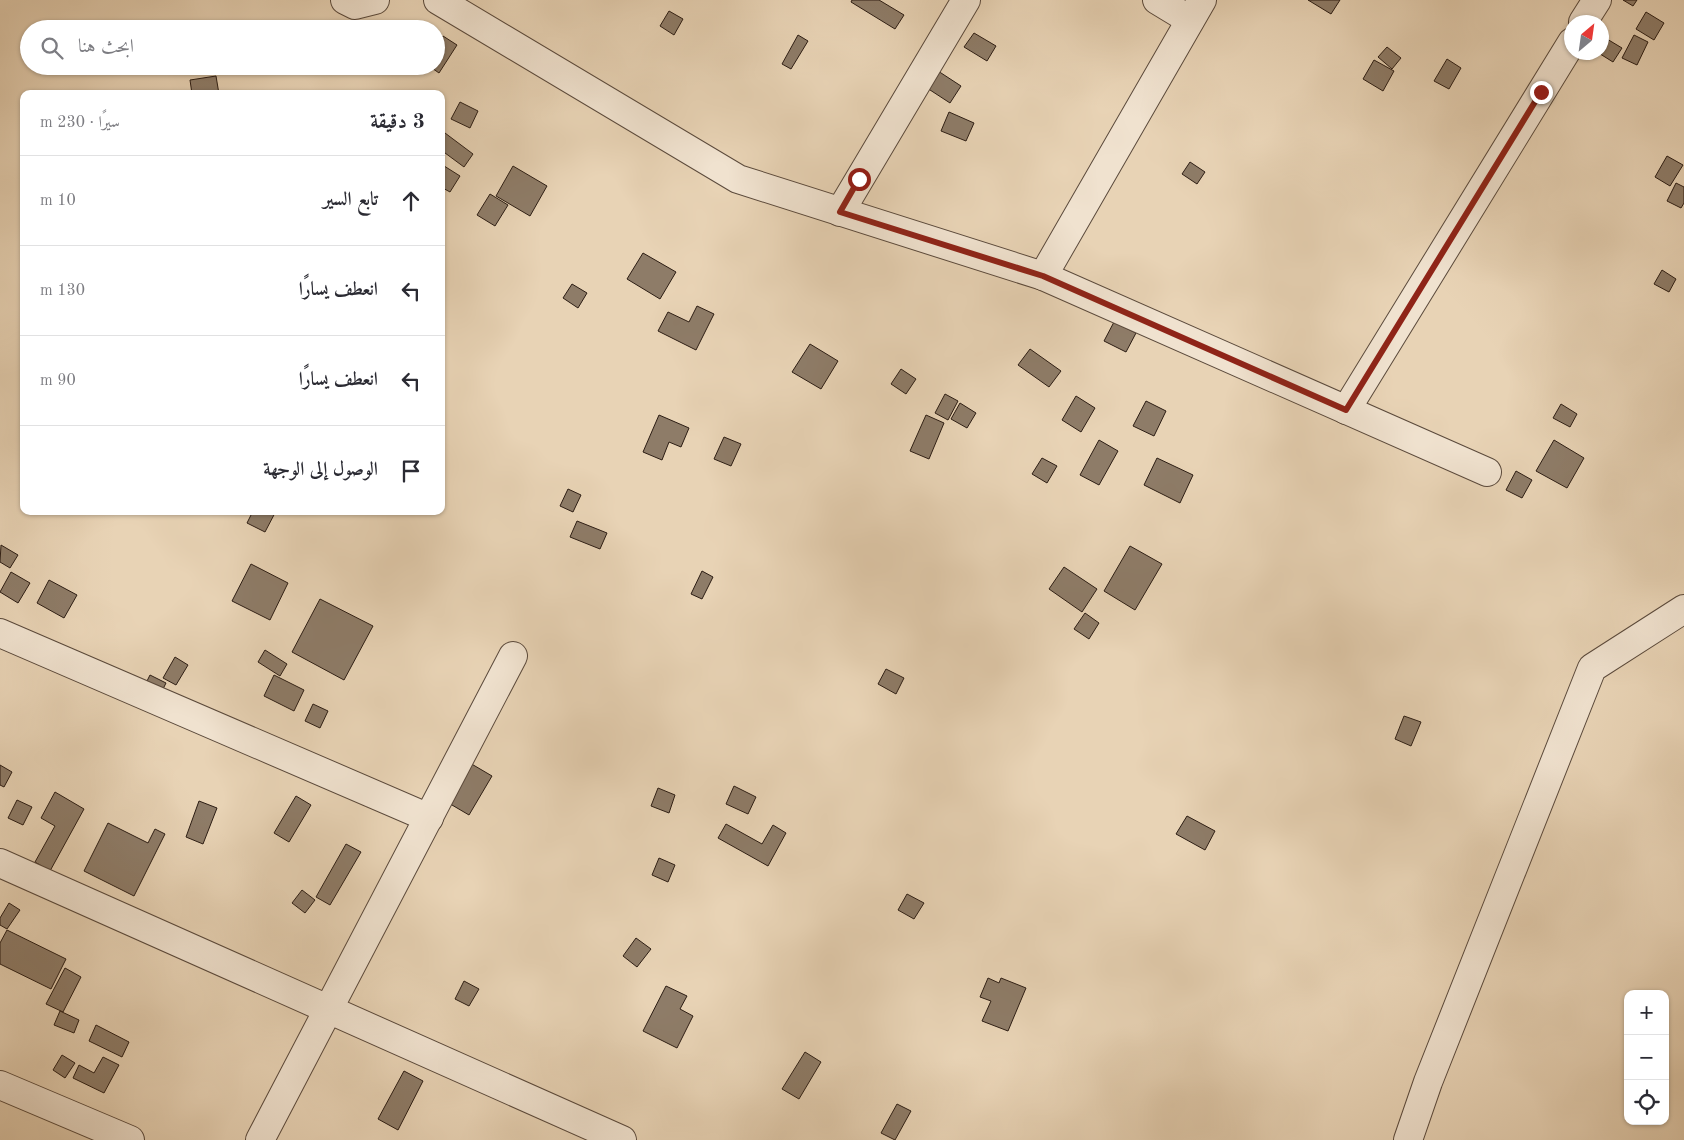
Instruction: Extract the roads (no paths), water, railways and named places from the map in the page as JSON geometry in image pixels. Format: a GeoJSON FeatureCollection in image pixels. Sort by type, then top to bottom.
{"type":"FeatureCollection","features":[{"type":"Feature","properties":{"kind":"street"},"geometry":{"type":"LineString","coordinates":[[345,0],[355,5],[375,0]]}},
{"type":"Feature","properties":{"kind":"street"},"geometry":{"type":"LineString","coordinates":[[438,0],[738,179],[1043,276],[1486,472]]}},
{"type":"Feature","properties":{"kind":"street"},"geometry":{"type":"LineString","coordinates":[[840,212],[966,0]]}},
{"type":"Feature","properties":{"kind":"street"},"geometry":{"type":"LineString","coordinates":[[1043,276],[1196,10],[1157,0]]}},
{"type":"Feature","properties":{"kind":"street"},"geometry":{"type":"LineString","coordinates":[[1587,15],[1597,0]]}},
{"type":"Feature","properties":{"kind":"street"},"geometry":{"type":"LineString","coordinates":[[1346,410],[1564,55]]}},
{"type":"Feature","properties":{"kind":"street"},"geometry":{"type":"LineString","coordinates":[[1408,1140],[1428,1082],[1592,668],[1684,609]]}},
{"type":"Feature","properties":{"kind":"street"},"geometry":{"type":"LineString","coordinates":[[0,633],[429,818]]}},
{"type":"Feature","properties":{"kind":"street"},"geometry":{"type":"LineString","coordinates":[[260,1140],[513,656]]}},
{"type":"Feature","properties":{"kind":"street"},"geometry":{"type":"LineString","coordinates":[[0,863],[622,1140]]}},
{"type":"Feature","properties":{"kind":"street"},"geometry":{"type":"LineString","coordinates":[[0,1085],[130,1140]]}}]}
